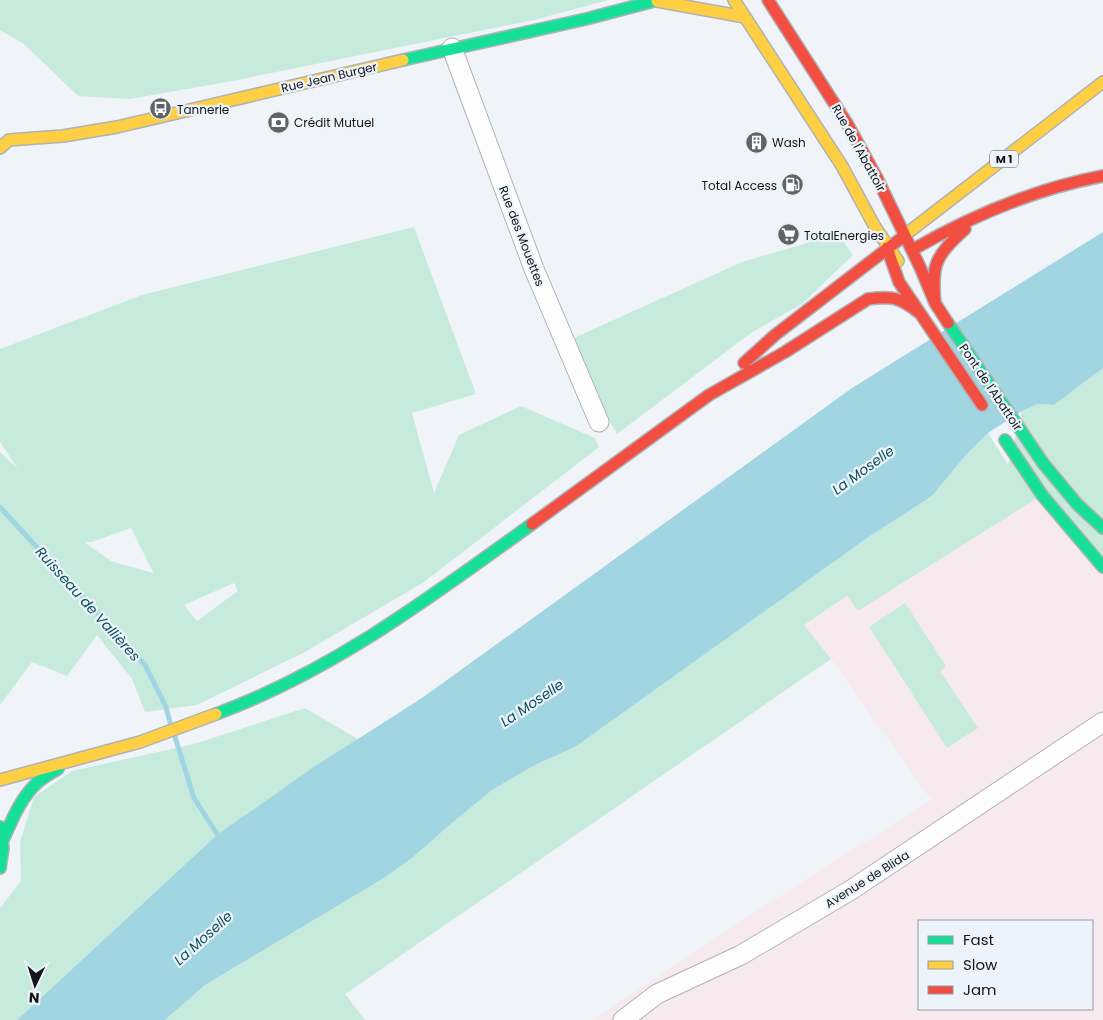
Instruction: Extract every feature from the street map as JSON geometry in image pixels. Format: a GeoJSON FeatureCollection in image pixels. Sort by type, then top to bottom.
{"type":"FeatureCollection","features":[{"type":"Feature","properties":{"kind":"main road"},"geometry":{"type":"LineString","coordinates":[[658,0],[745,18]]}},
{"type":"Feature","properties":{"kind":"main road","name":"Rue Jean Burger"},"geometry":{"type":"LineString","coordinates":[[0,148],[4,138],[63,136],[117,127],[452,48],[586,19],[658,0]]}},
{"type":"Feature","properties":{"kind":"main road","name":"Rue de l'Abattoir"},"geometry":{"type":"LineString","coordinates":[[734,0],[821,132],[848,177],[888,248],[899,282],[932,334]]}},
{"type":"Feature","properties":{"kind":"main road","name":"Rue de l'Abattoir"},"geometry":{"type":"LineString","coordinates":[[768,0],[848,124],[912,250],[935,303],[948,324]]}},
{"type":"Feature","properties":{"kind":"main road","name":"M 1"},"geometry":{"type":"LineString","coordinates":[[0,780],[140,742],[238,706],[286,684],[353,648],[416,608],[709,395],[775,335],[1103,82]]}},
{"type":"Feature","properties":{"kind":"main road"},"geometry":{"type":"LineString","coordinates":[[892,265],[936,235],[1017,198],[1056,185],[1103,176]]}},
{"type":"Feature","properties":{"kind":"main road"},"geometry":{"type":"LineString","coordinates":[[935,303],[932,279],[934,264],[944,249],[979,215]]}},
{"type":"Feature","properties":{"kind":"main road","name":"Rue de l'Abattoir"},"geometry":{"type":"LineString","coordinates":[[892,265],[908,273],[935,303]]}},
{"type":"Feature","properties":{"kind":"main road","name":"M 1"},"geometry":{"type":"LineString","coordinates":[[785,352],[864,288]]}},
{"type":"Feature","properties":{"kind":"main road","name":"M 1"},"geometry":{"type":"LineString","coordinates":[[709,395],[785,352],[868,299],[884,297],[902,300],[918,312]]}},
{"type":"Feature","properties":{"kind":"main road","name":"Pont de l'Abattoir"},"geometry":{"type":"LineString","coordinates":[[948,324],[1034,451],[1066,492],[1103,528]]}},
{"type":"Feature","properties":{"kind":"main road","name":"Pont de l'Abattoir"},"geometry":{"type":"LineString","coordinates":[[932,334],[986,412]]}},
{"type":"Feature","properties":{"kind":"main road","name":"Pont de l'Abattoir"},"geometry":{"type":"LineString","coordinates":[[997,428],[1042,495],[1103,568]]}},
{"type":"Feature","properties":{"kind":"main road","name":"M 1"},"geometry":{"type":"LineString","coordinates":[[4,840],[11,821],[22,801],[38,783],[71,760]]}},
{"type":"Feature","properties":{"kind":"main road"},"geometry":{"type":"LineString","coordinates":[[0,827],[4,840],[3,859],[0,868]]}},
{"type":"Feature","properties":{"kind":"street","name":"Rue des Mouettes"},"geometry":{"type":"LineString","coordinates":[[452,48],[534,268],[599,422]]}},
{"type":"Feature","properties":{"kind":"street","name":"Avenue de Blida"},"geometry":{"type":"LineString","coordinates":[[623,1020],[657,994],[740,955],[852,890],[1103,722]]}},
{"type":"Feature","properties":{"kind":"shaded area"},"geometry":{"type":"Polygon","coordinates":[[[1042,495],[1103,567],[1103,1020],[593,1020],[722,933],[931,800],[831,659],[803,625],[847,596],[858,610],[1042,495]]]}},
{"type":"Feature","properties":{"kind":"green space"},"geometry":{"type":"Polygon","coordinates":[[[0,0],[609,0],[534,20],[227,82],[130,99],[78,96],[24,44],[0,30],[0,0]]]}},
{"type":"Feature","properties":{"kind":"green space"},"geometry":{"type":"Polygon","coordinates":[[[414,227],[476,394],[412,413],[434,493],[459,435],[521,406],[595,438],[599,447],[424,582],[305,652],[197,705],[145,712],[132,679],[97,635],[67,676],[32,662],[0,705],[0,452],[18,469],[0,442],[0,349],[142,295],[414,227]],[[131,528],[92,542],[84,542],[111,561],[153,573],[153,572],[131,528]],[[234,583],[184,605],[197,621],[238,591],[234,583]]]}},
{"type":"Feature","properties":{"kind":"green space"},"geometry":{"type":"Polygon","coordinates":[[[838,234],[853,255],[802,304],[751,333],[617,434],[565,342],[742,262],[838,234]]]}},
{"type":"Feature","properties":{"kind":"green space"},"geometry":{"type":"Polygon","coordinates":[[[1103,368],[1103,567],[1042,495],[858,611],[847,596],[804,625],[831,659],[345,994],[365,1020],[165,1020],[205,985],[384,878],[412,858],[492,790],[535,765],[575,747],[870,536],[932,496],[965,456],[988,433],[1008,465],[1022,411],[1038,404],[1054,405],[1103,368]]]}},
{"type":"Feature","properties":{"kind":"green space"},"geometry":{"type":"Polygon","coordinates":[[[905,603],[946,666],[940,671],[978,728],[947,748],[869,627],[905,603]]]}},
{"type":"Feature","properties":{"kind":"green space"},"geometry":{"type":"Polygon","coordinates":[[[305,708],[358,739],[218,834],[17,1020],[0,1020],[0,908],[21,881],[20,842],[34,797],[72,771],[194,744],[305,708]]]}},
{"type":"Feature","properties":{"kind":"water","name":"La Moselle"},"geometry":{"type":"Polygon","coordinates":[[[1103,232],[1103,368],[1054,405],[1038,404],[1022,411],[988,433],[965,456],[932,496],[870,536],[575,747],[535,765],[492,790],[412,858],[384,878],[205,985],[165,1020],[17,1020],[218,834],[314,767],[422,698],[852,388],[1103,232]]]}},
{"type":"Feature","properties":{"kind":"waterway","name":"Ruisseau de Vallières"},"geometry":{"type":"LineString","coordinates":[[0,507],[145,665],[166,707],[170,722]]}},
{"type":"Feature","properties":{"kind":"waterway","name":"Ruisseau de Vallières"},"geometry":{"type":"LineString","coordinates":[[175,737],[194,798],[221,840]]}},
{"type":"Feature","properties":{"kind":"traffic: fast"},"geometry":{"type":"LineString","coordinates":[[403,60],[586,19],[658,0]]}},
{"type":"Feature","properties":{"kind":"traffic: fast"},"geometry":{"type":"LineString","coordinates":[[948,323],[1043,463],[1077,504],[1103,528]]}},
{"type":"Feature","properties":{"kind":"traffic: fast"},"geometry":{"type":"LineString","coordinates":[[1005,440],[1042,495],[1103,567]]}},
{"type":"Feature","properties":{"kind":"traffic: fast"},"geometry":{"type":"LineString","coordinates":[[216,714],[301,676],[341,654],[419,604],[532,524]]}},
{"type":"Feature","properties":{"kind":"traffic: fast"},"geometry":{"type":"LineString","coordinates":[[3,840],[18,809],[32,788],[58,769]]}},
{"type":"Feature","properties":{"kind":"traffic: fast"},"geometry":{"type":"LineString","coordinates":[[0,827],[3,848],[0,868]]}},
{"type":"Feature","properties":{"kind":"traffic: slow"},"geometry":{"type":"LineString","coordinates":[[734,0],[842,166],[875,227],[898,261]]}},
{"type":"Feature","properties":{"kind":"traffic: slow"},"geometry":{"type":"LineString","coordinates":[[657,1],[745,17]]}},
{"type":"Feature","properties":{"kind":"traffic: slow"},"geometry":{"type":"LineString","coordinates":[[0,148],[9,140],[63,136],[117,127],[403,60]]}},
{"type":"Feature","properties":{"kind":"traffic: slow"},"geometry":{"type":"LineString","coordinates":[[905,235],[1103,82]]}},
{"type":"Feature","properties":{"kind":"traffic: slow"},"geometry":{"type":"LineString","coordinates":[[0,780],[140,742],[216,714]]}},
{"type":"Feature","properties":{"kind":"traffic: jam"},"geometry":{"type":"LineString","coordinates":[[768,0],[848,125],[877,178],[920,267],[935,303],[948,323]]}},
{"type":"Feature","properties":{"kind":"traffic: jam"},"geometry":{"type":"LineString","coordinates":[[912,250],[958,225],[1004,205],[1053,188],[1103,176]]}},
{"type":"Feature","properties":{"kind":"traffic: jam"},"geometry":{"type":"LineString","coordinates":[[935,303],[934,278],[938,261],[948,246],[965,229]]}},
{"type":"Feature","properties":{"kind":"traffic: jam"},"geometry":{"type":"LineString","coordinates":[[744,363],[775,335],[900,239]]}},
{"type":"Feature","properties":{"kind":"traffic: jam"},"geometry":{"type":"LineString","coordinates":[[887,248],[899,282],[982,405]]}},
{"type":"Feature","properties":{"kind":"traffic: jam"},"geometry":{"type":"LineString","coordinates":[[532,524],[709,395],[785,352],[868,299],[895,299],[906,303],[918,312]]}},
{"type":"Feature","properties":{"kind":"place","name":"Tannerie"},"geometry":{"type":"Point","coordinates":[161,109]}},
{"type":"Feature","properties":{"kind":"place","name":"Crédit Mutuel"},"geometry":{"type":"Point","coordinates":[278,122]}},
{"type":"Feature","properties":{"kind":"place","name":"Wash"},"geometry":{"type":"Point","coordinates":[756,142]}},
{"type":"Feature","properties":{"kind":"place","name":"Total Access"},"geometry":{"type":"Point","coordinates":[793,185]}},
{"type":"Feature","properties":{"kind":"place","name":"TotalEnergies"},"geometry":{"type":"Point","coordinates":[788,235]}}]}
